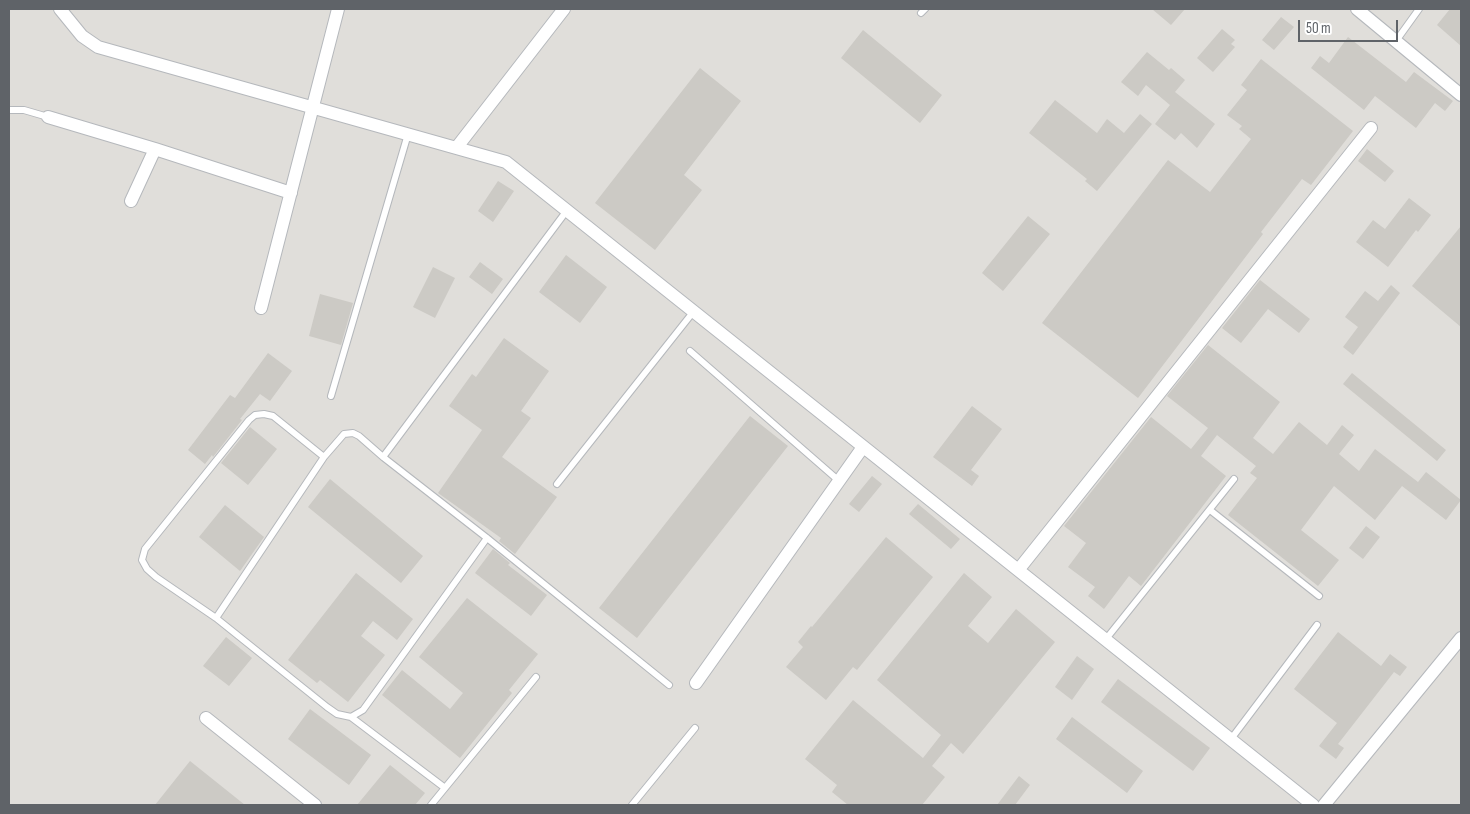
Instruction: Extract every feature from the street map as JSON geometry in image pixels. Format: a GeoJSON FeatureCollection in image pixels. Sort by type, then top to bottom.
{"type":"FeatureCollection","features":[{"type":"Feature","properties":{"kind":"street"},"geometry":{"type":"LineString","coordinates":[[60,9],[82,36],[98,47],[506,162],[568,209],[863,447],[1314,805]]}},
{"type":"Feature","properties":{"kind":"street"},"geometry":{"type":"LineString","coordinates":[[261,308],[338,9]]}},
{"type":"Feature","properties":{"kind":"street"},"geometry":{"type":"LineString","coordinates":[[457,147],[564,9]]}},
{"type":"Feature","properties":{"kind":"street"},"geometry":{"type":"LineString","coordinates":[[1357,9],[1461,94]]}},
{"type":"Feature","properties":{"kind":"street"},"geometry":{"type":"LineString","coordinates":[[48,117],[291,193]]}},
{"type":"Feature","properties":{"kind":"street"},"geometry":{"type":"LineString","coordinates":[[1018,569],[1371,128]]}},
{"type":"Feature","properties":{"kind":"street"},"geometry":{"type":"LineString","coordinates":[[130,202],[155,149]]}},
{"type":"Feature","properties":{"kind":"street"},"geometry":{"type":"LineString","coordinates":[[696,683],[863,447]]}},
{"type":"Feature","properties":{"kind":"street"},"geometry":{"type":"LineString","coordinates":[[1324,805],[1461,638]]}},
{"type":"Feature","properties":{"kind":"street"},"geometry":{"type":"LineString","coordinates":[[206,718],[315,805]]}},
{"type":"Feature","properties":{"kind":"lane"},"geometry":{"type":"LineString","coordinates":[[1396,41],[1419,9]]}},
{"type":"Feature","properties":{"kind":"lane"},"geometry":{"type":"LineString","coordinates":[[9,110],[24,110],[48,117]]}},
{"type":"Feature","properties":{"kind":"lane"},"geometry":{"type":"LineString","coordinates":[[330,396],[408,134]]}},
{"type":"Feature","properties":{"kind":"lane"},"geometry":{"type":"LineString","coordinates":[[383,457],[568,209]]}},
{"type":"Feature","properties":{"kind":"lane"},"geometry":{"type":"LineString","coordinates":[[558,484],[694,310]]}},
{"type":"Feature","properties":{"kind":"lane"},"geometry":{"type":"LineString","coordinates":[[690,351],[838,480]]}},
{"type":"Feature","properties":{"kind":"lane"},"geometry":{"type":"LineString","coordinates":[[324,457],[273,416],[255,415],[144,549],[142,560],[147,569],[156,577],[216,618],[327,707],[337,714],[351,717],[445,788]]}},
{"type":"Feature","properties":{"kind":"lane"},"geometry":{"type":"LineString","coordinates":[[216,618],[324,457],[344,434],[353,433],[669,685]]}},
{"type":"Feature","properties":{"kind":"lane"},"geometry":{"type":"LineString","coordinates":[[1106,639],[1234,479]]}},
{"type":"Feature","properties":{"kind":"lane"},"geometry":{"type":"LineString","coordinates":[[1210,510],[1319,596]]}},
{"type":"Feature","properties":{"kind":"lane"},"geometry":{"type":"LineString","coordinates":[[351,717],[363,710],[487,538]]}},
{"type":"Feature","properties":{"kind":"lane"},"geometry":{"type":"LineString","coordinates":[[1231,739],[1317,625]]}},
{"type":"Feature","properties":{"kind":"lane"},"geometry":{"type":"LineString","coordinates":[[431,805],[536,677]]}},
{"type":"Feature","properties":{"kind":"lane"},"geometry":{"type":"LineString","coordinates":[[632,805],[695,728]]}},
{"type":"Feature","properties":{"kind":"shaded area"},"geometry":{"type":"Polygon","coordinates":[[[9,9],[1461,9],[1461,805],[9,805],[9,9]]]}},
{"type":"Feature","properties":{"kind":"building"},"geometry":{"type":"Polygon","coordinates":[[[1152,9],[1185,9],[1171,25],[1152,9]]]}},
{"type":"Feature","properties":{"kind":"building"},"geometry":{"type":"Polygon","coordinates":[[[1450,9],[1461,9],[1461,46],[1437,25],[1450,9]]]}},
{"type":"Feature","properties":{"kind":"building"},"geometry":{"type":"Polygon","coordinates":[[[1281,17],[1294,27],[1274,50],[1262,40],[1281,17]]]}},
{"type":"Feature","properties":{"kind":"building"},"geometry":{"type":"Polygon","coordinates":[[[1222,29],[1235,40],[1231,44],[1235,47],[1213,72],[1197,58],[1222,29]]]}},
{"type":"Feature","properties":{"kind":"building"},"geometry":{"type":"Polygon","coordinates":[[[863,30],[942,95],[920,123],[841,58],[863,30]]]}},
{"type":"Feature","properties":{"kind":"building"},"geometry":{"type":"Polygon","coordinates":[[[1348,37],[1406,82],[1414,72],[1453,101],[1445,111],[1435,103],[1416,128],[1375,96],[1364,110],[1311,68],[1320,56],[1329,63],[1348,37]]]}},
{"type":"Feature","properties":{"kind":"building"},"geometry":{"type":"Polygon","coordinates":[[[1147,52],[1185,80],[1175,92],[1215,124],[1197,148],[1181,133],[1175,140],[1155,124],[1170,105],[1146,85],[1138,96],[1121,82],[1147,52]]]}},
{"type":"Feature","properties":{"kind":"building"},"geometry":{"type":"Polygon","coordinates":[[[1261,59],[1353,131],[1311,185],[1302,179],[1261,232],[1263,234],[1138,398],[1042,323],[1168,160],[1210,192],[1251,139],[1239,129],[1242,126],[1227,115],[1247,90],[1241,85],[1261,59]]]}},
{"type":"Feature","properties":{"kind":"building"},"geometry":{"type":"Polygon","coordinates":[[[700,68],[741,101],[684,175],[702,190],[655,250],[595,203],[700,68]]]}},
{"type":"Feature","properties":{"kind":"building"},"geometry":{"type":"Polygon","coordinates":[[[1055,100],[1097,133],[1107,119],[1124,133],[1140,114],[1152,124],[1097,191],[1085,181],[1087,179],[1029,133],[1055,100]]]}},
{"type":"Feature","properties":{"kind":"building"},"geometry":{"type":"Polygon","coordinates":[[[1367,149],[1394,171],[1385,182],[1358,161],[1367,149]]]}},
{"type":"Feature","properties":{"kind":"building"},"geometry":{"type":"Polygon","coordinates":[[[498,181],[514,191],[493,222],[478,211],[498,181]]]}},
{"type":"Feature","properties":{"kind":"building"},"geometry":{"type":"Polygon","coordinates":[[[1409,198],[1431,215],[1418,232],[1416,230],[1388,267],[1356,242],[1373,220],[1385,229],[1409,198]]]}},
{"type":"Feature","properties":{"kind":"building"},"geometry":{"type":"Polygon","coordinates":[[[1028,216],[1050,234],[1003,291],[982,273],[1028,216]]]}},
{"type":"Feature","properties":{"kind":"building"},"geometry":{"type":"Polygon","coordinates":[[[1461,226],[1461,327],[1412,286],[1461,226]]]}},
{"type":"Feature","properties":{"kind":"building"},"geometry":{"type":"Polygon","coordinates":[[[566,255],[607,287],[580,323],[539,292],[566,255]]]}},
{"type":"Feature","properties":{"kind":"building"},"geometry":{"type":"Polygon","coordinates":[[[480,262],[503,279],[492,294],[469,277],[480,262]]]}},
{"type":"Feature","properties":{"kind":"building"},"geometry":{"type":"Polygon","coordinates":[[[433,267],[455,278],[435,318],[413,307],[433,267]]]}},
{"type":"Feature","properties":{"kind":"building"},"geometry":{"type":"Polygon","coordinates":[[[1260,280],[1310,319],[1299,333],[1268,309],[1241,343],[1222,328],[1260,280]]]}},
{"type":"Feature","properties":{"kind":"building"},"geometry":{"type":"Polygon","coordinates":[[[1391,285],[1400,293],[1353,355],[1343,347],[1358,327],[1345,317],[1365,291],[1378,301],[1391,285]]]}},
{"type":"Feature","properties":{"kind":"building"},"geometry":{"type":"Polygon","coordinates":[[[320,294],[353,303],[341,345],[309,336],[320,294]]]}},
{"type":"Feature","properties":{"kind":"building"},"geometry":{"type":"Polygon","coordinates":[[[504,338],[549,371],[521,411],[531,418],[502,457],[557,497],[515,554],[499,541],[501,538],[438,493],[482,430],[449,406],[472,374],[476,377],[504,338]]]}},
{"type":"Feature","properties":{"kind":"building"},"geometry":{"type":"Polygon","coordinates":[[[1208,345],[1280,402],[1253,438],[1273,454],[1299,422],[1327,445],[1342,425],[1354,435],[1339,454],[1359,471],[1375,449],[1418,482],[1426,472],[1461,500],[1446,520],[1402,486],[1375,520],[1334,486],[1301,530],[1339,560],[1318,586],[1228,515],[1257,478],[1250,473],[1256,466],[1217,435],[1201,456],[1226,476],[1141,586],[1129,576],[1104,609],[1088,596],[1095,587],[1068,567],[1086,543],[1064,526],[1151,417],[1191,449],[1208,428],[1167,396],[1208,345]]]}},
{"type":"Feature","properties":{"kind":"building"},"geometry":{"type":"Polygon","coordinates":[[[268,353],[292,371],[270,401],[260,394],[213,457],[212,455],[205,464],[188,450],[230,395],[235,398],[268,353]]]}},
{"type":"Feature","properties":{"kind":"building"},"geometry":{"type":"Polygon","coordinates":[[[1352,373],[1446,450],[1437,461],[1343,384],[1352,373]]]}},
{"type":"Feature","properties":{"kind":"building"},"geometry":{"type":"Polygon","coordinates":[[[972,406],[1002,429],[971,470],[979,476],[972,486],[933,457],[972,406]]]}},
{"type":"Feature","properties":{"kind":"building"},"geometry":{"type":"Polygon","coordinates":[[[750,416],[788,446],[637,638],[599,608],[750,416]]]}},
{"type":"Feature","properties":{"kind":"building"},"geometry":{"type":"Polygon","coordinates":[[[250,427],[277,449],[248,485],[221,463],[250,427]]]}},
{"type":"Feature","properties":{"kind":"building"},"geometry":{"type":"Polygon","coordinates":[[[872,476],[882,484],[859,512],[849,504],[872,476]]]}},
{"type":"Feature","properties":{"kind":"building"},"geometry":{"type":"Polygon","coordinates":[[[330,479],[423,556],[401,583],[308,507],[330,479]]]}},
{"type":"Feature","properties":{"kind":"building"},"geometry":{"type":"Polygon","coordinates":[[[918,504],[960,539],[951,549],[909,514],[918,504]]]}},
{"type":"Feature","properties":{"kind":"building"},"geometry":{"type":"Polygon","coordinates":[[[225,505],[264,537],[240,571],[199,537],[225,505]]]}},
{"type":"Feature","properties":{"kind":"building"},"geometry":{"type":"Polygon","coordinates":[[[1366,526],[1380,537],[1363,559],[1349,548],[1366,526]]]}},
{"type":"Feature","properties":{"kind":"building"},"geometry":{"type":"Polygon","coordinates":[[[886,537],[933,577],[857,670],[853,667],[826,700],[786,667],[803,647],[798,642],[886,537]]]}},
{"type":"Feature","properties":{"kind":"building"},"geometry":{"type":"Polygon","coordinates":[[[493,549],[510,563],[508,565],[547,595],[531,616],[475,573],[493,549]]]}},
{"type":"Feature","properties":{"kind":"building"},"geometry":{"type":"Polygon","coordinates":[[[356,573],[413,619],[397,640],[373,621],[361,636],[385,655],[348,702],[320,680],[317,683],[288,660],[356,573]]]}},
{"type":"Feature","properties":{"kind":"building"},"geometry":{"type":"Polygon","coordinates":[[[964,573],[992,597],[968,626],[988,643],[1016,609],[1055,642],[963,754],[951,743],[932,766],[945,777],[922,805],[848,805],[832,792],[837,785],[805,759],[853,700],[923,758],[941,735],[877,680],[964,573]]]}},
{"type":"Feature","properties":{"kind":"building"},"geometry":{"type":"Polygon","coordinates":[[[467,598],[538,654],[509,690],[512,693],[460,758],[382,695],[402,670],[450,709],[463,693],[419,657],[467,598]]]}},
{"type":"Feature","properties":{"kind":"building"},"geometry":{"type":"Polygon","coordinates":[[[1338,632],[1381,666],[1390,654],[1407,667],[1400,676],[1394,672],[1338,744],[1344,748],[1336,759],[1319,746],[1337,723],[1294,689],[1338,632]]]}},
{"type":"Feature","properties":{"kind":"building"},"geometry":{"type":"Polygon","coordinates":[[[226,637],[252,658],[229,686],[203,666],[226,637]]]}},
{"type":"Feature","properties":{"kind":"building"},"geometry":{"type":"Polygon","coordinates":[[[1077,656],[1094,669],[1072,700],[1055,687],[1077,656]]]}},
{"type":"Feature","properties":{"kind":"building"},"geometry":{"type":"Polygon","coordinates":[[[1118,679],[1210,748],[1193,771],[1101,702],[1118,679]]]}},
{"type":"Feature","properties":{"kind":"building"},"geometry":{"type":"Polygon","coordinates":[[[310,709],[371,755],[349,785],[288,739],[310,709]]]}},
{"type":"Feature","properties":{"kind":"building"},"geometry":{"type":"Polygon","coordinates":[[[1072,717],[1143,771],[1127,793],[1056,739],[1072,717]]]}},
{"type":"Feature","properties":{"kind":"building"},"geometry":{"type":"Polygon","coordinates":[[[190,761],[245,805],[155,805],[190,761]]]}},
{"type":"Feature","properties":{"kind":"building"},"geometry":{"type":"Polygon","coordinates":[[[390,765],[425,793],[415,805],[357,805],[390,765]]]}},
{"type":"Feature","properties":{"kind":"building"},"geometry":{"type":"Polygon","coordinates":[[[1019,776],[1030,785],[1015,805],[997,805],[1019,776]]]}}]}
